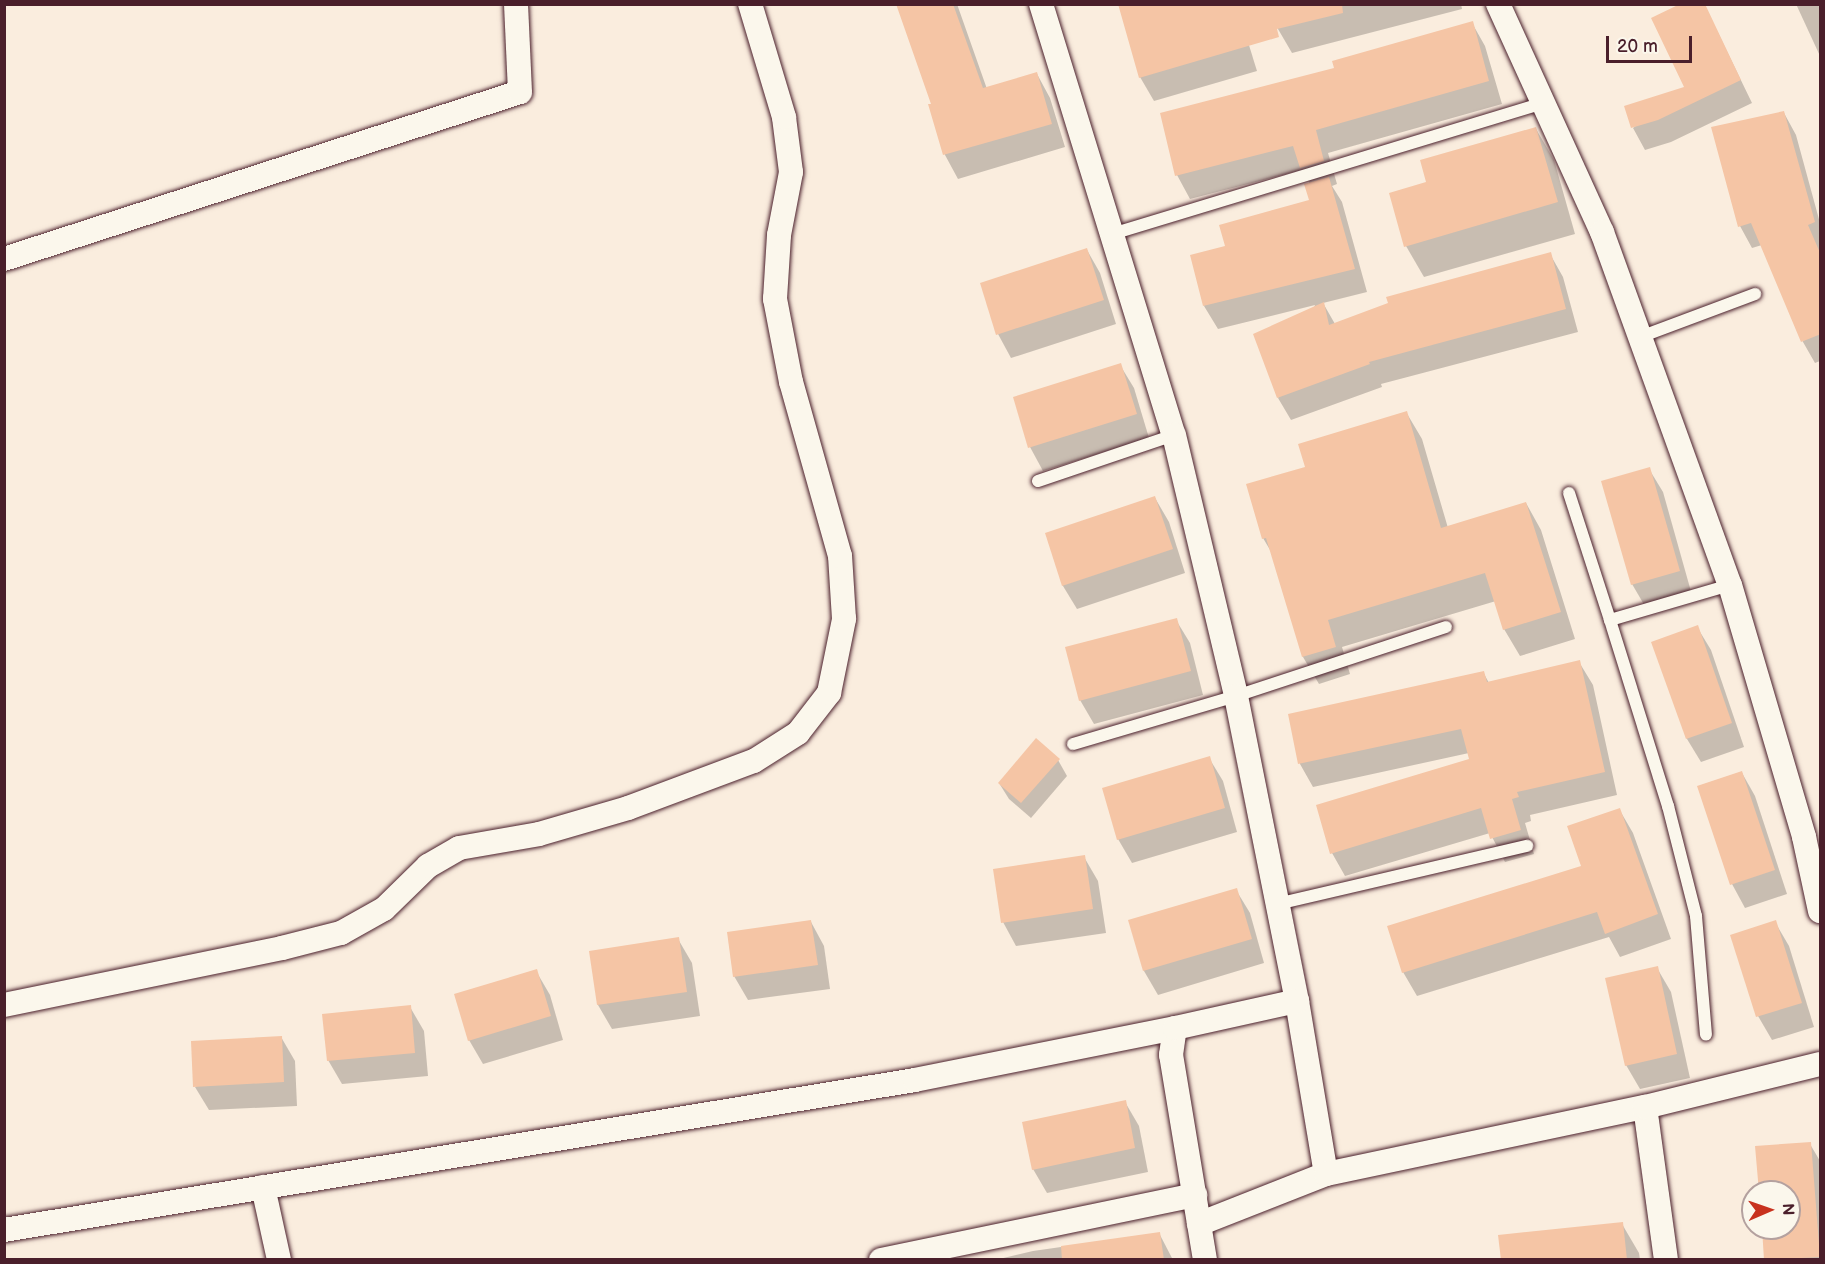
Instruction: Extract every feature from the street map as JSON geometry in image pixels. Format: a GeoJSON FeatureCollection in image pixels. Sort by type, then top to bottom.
{"type":"FeatureCollection","features":[{"type":"Feature","properties":{"kind":"street"},"geometry":{"type":"LineString","coordinates":[[4,259],[520,92],[516,4]]}},
{"type":"Feature","properties":{"kind":"street"},"geometry":{"type":"LineString","coordinates":[[4,1005],[282,948],[341,933],[384,909],[428,866],[459,848],[539,834],[628,807],[754,761],[798,733],[828,693],[844,619],[840,555],[791,382],[775,299],[779,235],[791,172],[784,117],[750,4]]}},
{"type":"Feature","properties":{"kind":"street"},"geometry":{"type":"LineString","coordinates":[[1041,4],[1174,435],[1236,696],[1297,1001],[1326,1174]]}},
{"type":"Feature","properties":{"kind":"street"},"geometry":{"type":"LineString","coordinates":[[1498,4],[1602,232],[1730,585],[1804,837],[1821,911]]}},
{"type":"Feature","properties":{"kind":"street"},"geometry":{"type":"LineString","coordinates":[[4,1230],[915,1080],[1230,1018],[1297,1001]]}},
{"type":"Feature","properties":{"kind":"street"},"geometry":{"type":"LineString","coordinates":[[1176,1028],[1171,1055],[1205,1260]]}},
{"type":"Feature","properties":{"kind":"street"},"geometry":{"type":"LineString","coordinates":[[1199,1224],[1326,1174],[1645,1107],[1821,1064]]}},
{"type":"Feature","properties":{"kind":"street"},"geometry":{"type":"LineString","coordinates":[[1645,1107],[1666,1260]]}},
{"type":"Feature","properties":{"kind":"street"},"geometry":{"type":"LineString","coordinates":[[263,1187],[279,1260]]}},
{"type":"Feature","properties":{"kind":"street"},"geometry":{"type":"LineString","coordinates":[[881,1260],[1194,1195]]}},
{"type":"Feature","properties":{"kind":"lane"},"geometry":{"type":"LineString","coordinates":[[1112,234],[1543,103]]}},
{"type":"Feature","properties":{"kind":"lane"},"geometry":{"type":"LineString","coordinates":[[1640,337],[1755,294]]}},
{"type":"Feature","properties":{"kind":"lane"},"geometry":{"type":"LineString","coordinates":[[1038,481],[1174,435]]}},
{"type":"Feature","properties":{"kind":"lane"},"geometry":{"type":"LineString","coordinates":[[1569,493],[1668,806],[1696,916],[1706,1035]]}},
{"type":"Feature","properties":{"kind":"lane"},"geometry":{"type":"LineString","coordinates":[[1610,620],[1730,585]]}},
{"type":"Feature","properties":{"kind":"lane"},"geometry":{"type":"LineString","coordinates":[[1073,744],[1236,696],[1446,627]]}},
{"type":"Feature","properties":{"kind":"lane"},"geometry":{"type":"LineString","coordinates":[[1277,904],[1527,846]]}},
{"type":"Feature","properties":{"kind":"building"},"geometry":{"type":"Polygon","coordinates":[[[896,4],[953,4],[983,88],[1037,72],[1052,124],[943,155],[928,104],[931,104],[896,4]]]}},
{"type":"Feature","properties":{"kind":"building"},"geometry":{"type":"Polygon","coordinates":[[[1118,4],[1342,4],[1343,13],[1277,29],[1279,37],[1139,78],[1118,4]]]}},
{"type":"Feature","properties":{"kind":"building"},"geometry":{"type":"Polygon","coordinates":[[[1680,4],[1705,4],[1741,80],[1658,120],[1631,128],[1624,106],[1684,87],[1651,18],[1680,4]]]}},
{"type":"Feature","properties":{"kind":"building"},"geometry":{"type":"Polygon","coordinates":[[[1473,21],[1489,81],[1316,130],[1324,161],[1300,168],[1293,146],[1175,176],[1160,113],[1334,68],[1332,61],[1473,21]]]}},
{"type":"Feature","properties":{"kind":"building"},"geometry":{"type":"Polygon","coordinates":[[[1784,111],[1815,222],[1808,225],[1821,255],[1821,334],[1801,342],[1751,223],[1738,227],[1711,127],[1784,111]]]}},
{"type":"Feature","properties":{"kind":"building"},"geometry":{"type":"Polygon","coordinates":[[[1536,127],[1558,202],[1404,247],[1389,193],[1426,182],[1420,160],[1536,127]]]}},
{"type":"Feature","properties":{"kind":"building"},"geometry":{"type":"Polygon","coordinates":[[[1329,177],[1355,269],[1203,306],[1190,255],[1225,246],[1219,225],[1309,200],[1304,184],[1329,177]]]}},
{"type":"Feature","properties":{"kind":"building"},"geometry":{"type":"Polygon","coordinates":[[[1087,248],[1104,300],[996,335],[980,283],[1087,248]]]}},
{"type":"Feature","properties":{"kind":"building"},"geometry":{"type":"Polygon","coordinates":[[[1551,252],[1566,309],[1369,362],[1370,364],[1277,398],[1253,334],[1324,302],[1329,325],[1388,303],[1386,297],[1551,252]]]}},
{"type":"Feature","properties":{"kind":"building"},"geometry":{"type":"Polygon","coordinates":[[[1121,363],[1137,414],[1028,448],[1013,397],[1121,363]]]}},
{"type":"Feature","properties":{"kind":"building"},"geometry":{"type":"Polygon","coordinates":[[[1407,411],[1441,528],[1526,502],[1561,612],[1503,630],[1485,573],[1328,620],[1336,647],[1302,657],[1266,538],[1262,539],[1246,484],[1305,467],[1298,444],[1407,411]]]}},
{"type":"Feature","properties":{"kind":"building"},"geometry":{"type":"Polygon","coordinates":[[[1650,467],[1680,571],[1631,585],[1601,481],[1650,467]]]}},
{"type":"Feature","properties":{"kind":"building"},"geometry":{"type":"Polygon","coordinates":[[[1155,496],[1173,549],[1062,586],[1045,533],[1155,496]]]}},
{"type":"Feature","properties":{"kind":"building"},"geometry":{"type":"Polygon","coordinates":[[[1177,618],[1191,671],[1079,701],[1065,647],[1177,618]]]}},
{"type":"Feature","properties":{"kind":"building"},"geometry":{"type":"Polygon","coordinates":[[[1698,625],[1732,723],[1686,739],[1651,642],[1698,625]]]}},
{"type":"Feature","properties":{"kind":"building"},"geometry":{"type":"Polygon","coordinates":[[[1580,660],[1605,772],[1517,792],[1519,797],[1512,799],[1521,830],[1490,839],[1481,808],[1330,854],[1316,805],[1469,759],[1461,729],[1298,764],[1288,714],[1484,671],[1487,682],[1580,660]]]}},
{"type":"Feature","properties":{"kind":"building"},"geometry":{"type":"Polygon","coordinates":[[[1036,738],[1060,759],[1021,803],[998,783],[1036,738]]]}},
{"type":"Feature","properties":{"kind":"building"},"geometry":{"type":"Polygon","coordinates":[[[1210,756],[1225,808],[1117,840],[1102,788],[1210,756]]]}},
{"type":"Feature","properties":{"kind":"building"},"geometry":{"type":"Polygon","coordinates":[[[1742,771],[1775,870],[1730,885],[1697,786],[1742,771]]]}},
{"type":"Feature","properties":{"kind":"building"},"geometry":{"type":"Polygon","coordinates":[[[1620,808],[1658,914],[1605,934],[1597,912],[1402,973],[1387,926],[1581,866],[1567,826],[1620,808]]]}},
{"type":"Feature","properties":{"kind":"building"},"geometry":{"type":"Polygon","coordinates":[[[1085,855],[1093,909],[1001,923],[993,869],[1085,855]]]}},
{"type":"Feature","properties":{"kind":"building"},"geometry":{"type":"Polygon","coordinates":[[[1237,888],[1252,939],[1143,971],[1128,920],[1237,888]]]}},
{"type":"Feature","properties":{"kind":"building"},"geometry":{"type":"Polygon","coordinates":[[[811,920],[818,965],[733,977],[727,932],[811,920]]]}},
{"type":"Feature","properties":{"kind":"building"},"geometry":{"type":"Polygon","coordinates":[[[1776,920],[1802,1003],[1756,1017],[1730,935],[1776,920]]]}},
{"type":"Feature","properties":{"kind":"building"},"geometry":{"type":"Polygon","coordinates":[[[679,937],[687,992],[597,1005],[589,951],[679,937]]]}},
{"type":"Feature","properties":{"kind":"building"},"geometry":{"type":"Polygon","coordinates":[[[1658,966],[1677,1054],[1625,1066],[1605,978],[1658,966]]]}},
{"type":"Feature","properties":{"kind":"building"},"geometry":{"type":"Polygon","coordinates":[[[537,969],[551,1016],[468,1041],[454,994],[537,969]]]}},
{"type":"Feature","properties":{"kind":"building"},"geometry":{"type":"Polygon","coordinates":[[[411,1005],[415,1053],[327,1061],[322,1014],[411,1005]]]}},
{"type":"Feature","properties":{"kind":"building"},"geometry":{"type":"Polygon","coordinates":[[[282,1036],[284,1082],[193,1087],[191,1041],[282,1036]]]}},
{"type":"Feature","properties":{"kind":"building"},"geometry":{"type":"Polygon","coordinates":[[[1126,1100],[1135,1148],[1032,1170],[1022,1122],[1126,1100]]]}},
{"type":"Feature","properties":{"kind":"building"},"geometry":{"type":"Polygon","coordinates":[[[1811,1142],[1820,1257],[1764,1260],[1763,1240],[1801,1240],[1801,1180],[1758,1180],[1755,1146],[1811,1142]]]}},
{"type":"Feature","properties":{"kind":"building"},"geometry":{"type":"Polygon","coordinates":[[[1623,1222],[1627,1260],[1501,1260],[1498,1235],[1623,1222]]]}},
{"type":"Feature","properties":{"kind":"building"},"geometry":{"type":"Polygon","coordinates":[[[1160,1232],[1164,1260],[1062,1260],[1061,1246],[1160,1232]]]}}]}
